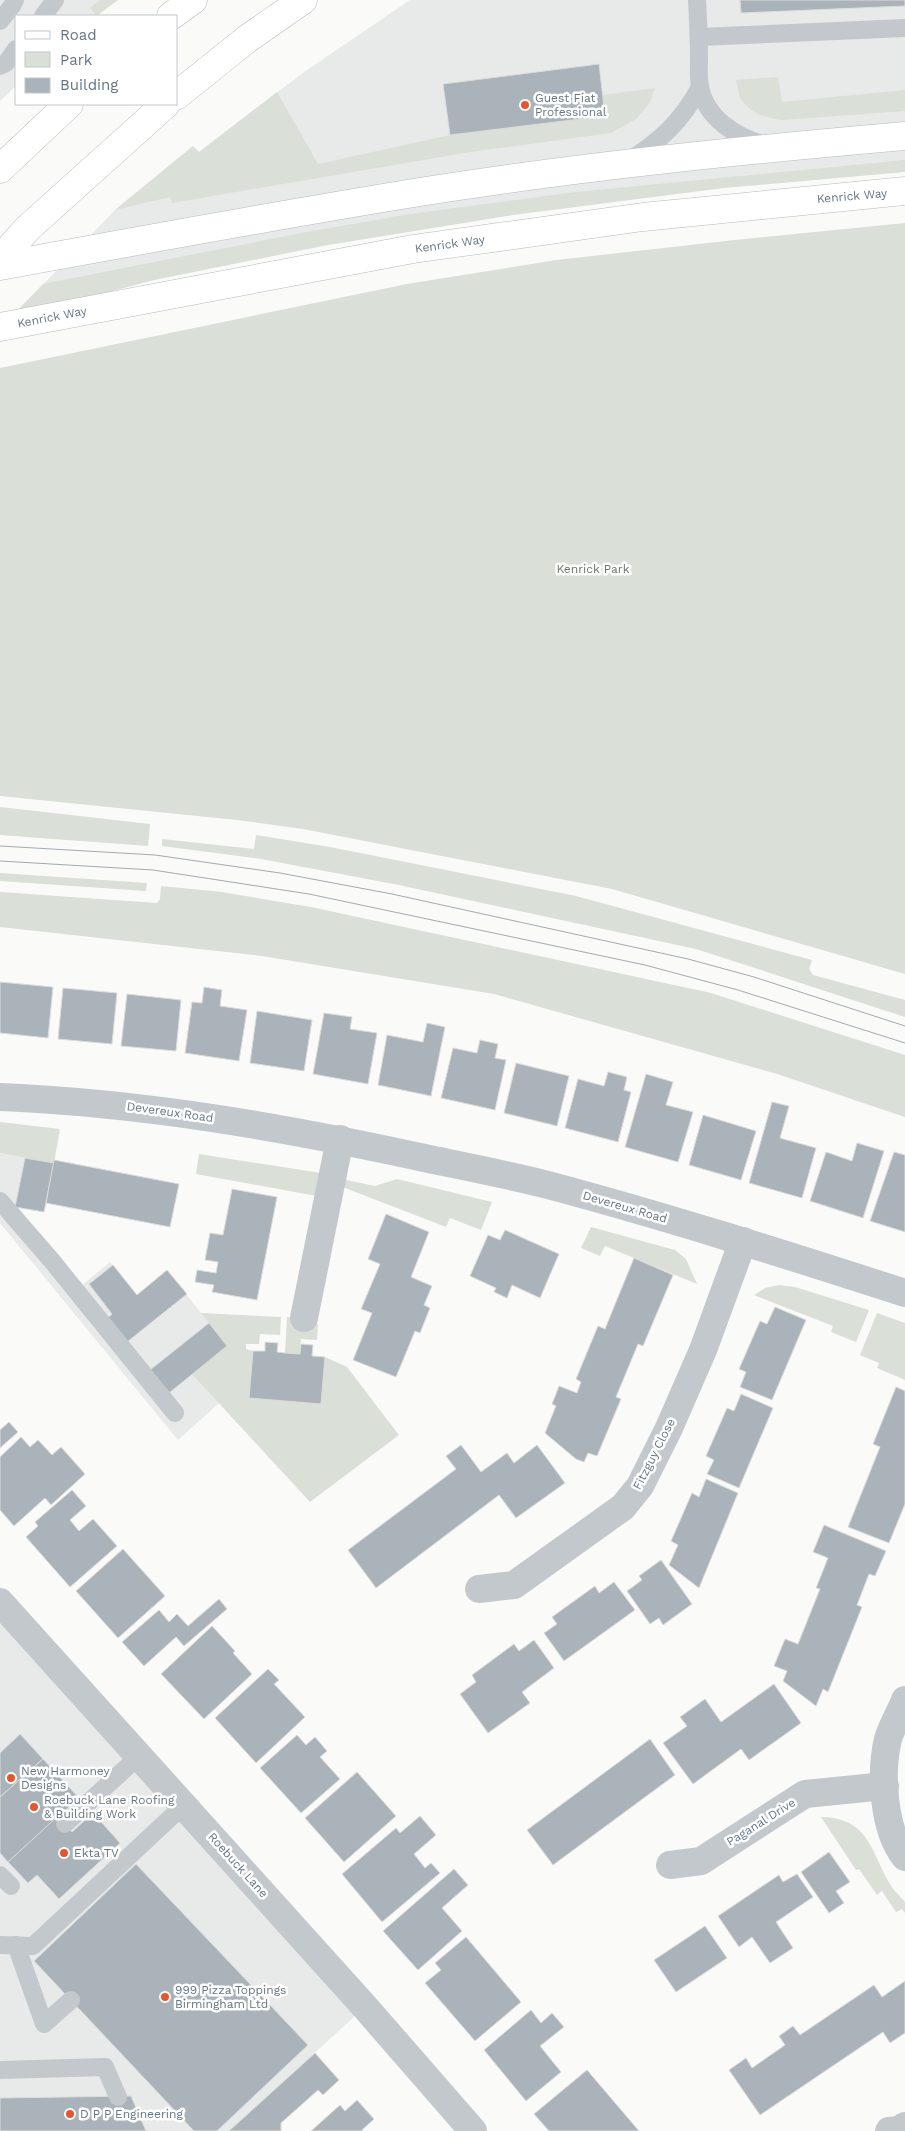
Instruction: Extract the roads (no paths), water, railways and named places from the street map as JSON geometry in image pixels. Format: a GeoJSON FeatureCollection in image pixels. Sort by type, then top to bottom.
{"type":"FeatureCollection","features":[{"type":"Feature","properties":{"kind":"main road"},"geometry":{"type":"LineString","coordinates":[[172,15],[193,0]]}},
{"type":"Feature","properties":{"kind":"main road"},"geometry":{"type":"LineString","coordinates":[[178,95],[247,39],[303,0]]}},
{"type":"Feature","properties":{"kind":"main road"},"geometry":{"type":"LineString","coordinates":[[0,169],[68,105]]}},
{"type":"Feature","properties":{"kind":"main road"},"geometry":{"type":"LineString","coordinates":[[0,259],[28,228],[166,105]]}},
{"type":"Feature","properties":{"kind":"main road"},"geometry":{"type":"LineString","coordinates":[[0,266],[178,233],[428,191],[700,154],[905,136]]}},
{"type":"Feature","properties":{"kind":"main road","name":"Kenrick Way"},"geometry":{"type":"LineString","coordinates":[[0,327],[413,249],[643,217],[905,191]]}},
{"type":"Feature","properties":{"kind":"street","name":"Devereux Road"},"geometry":{"type":"LineString","coordinates":[[0,1097],[72,1100],[177,1112],[340,1139],[546,1184],[742,1241],[905,1293]]}},
{"type":"Feature","properties":{"kind":"street"},"geometry":{"type":"LineString","coordinates":[[304,1318],[340,1139]]}},
{"type":"Feature","properties":{"kind":"street","name":"Fitzguy Close"},"geometry":{"type":"LineString","coordinates":[[479,1589],[514,1585],[623,1507],[640,1486],[669,1428],[703,1350],[742,1241]]}},
{"type":"Feature","properties":{"kind":"street","name":"Roebuck Lane"},"geometry":{"type":"LineString","coordinates":[[0,1602],[398,2043],[473,2131]]}},
{"type":"Feature","properties":{"kind":"street"},"geometry":{"type":"LineString","coordinates":[[905,1700],[889,1738],[884,1762],[888,1816],[898,1848],[905,1857]]}},
{"type":"Feature","properties":{"kind":"street","name":"Paganal Drive"},"geometry":{"type":"LineString","coordinates":[[670,1865],[701,1861],[805,1794],[885,1786]]}},
{"type":"Feature","properties":{"kind":"street"},"geometry":{"type":"LineString","coordinates":[[889,2131],[899,2130],[905,2126]]}},
{"type":"Feature","properties":{"kind":"lane"},"geometry":{"type":"LineString","coordinates":[[0,21],[15,0]]}},
{"type":"Feature","properties":{"kind":"lane"},"geometry":{"type":"LineString","coordinates":[[44,15],[55,0]]}},
{"type":"Feature","properties":{"kind":"lane"},"geometry":{"type":"LineString","coordinates":[[697,0],[700,87],[707,105],[720,122],[735,134],[754,142],[778,147]]}},
{"type":"Feature","properties":{"kind":"lane"},"geometry":{"type":"LineString","coordinates":[[699,37],[905,28]]}},
{"type":"Feature","properties":{"kind":"lane"},"geometry":{"type":"LineString","coordinates":[[0,66],[6,63],[15,51]]}},
{"type":"Feature","properties":{"kind":"lane"},"geometry":{"type":"LineString","coordinates":[[622,165],[651,146],[671,129],[688,108],[700,87]]}},
{"type":"Feature","properties":{"kind":"lane"},"geometry":{"type":"LineString","coordinates":[[0,1201],[52,1260],[175,1413]]}},
{"type":"Feature","properties":{"kind":"lane"},"geometry":{"type":"LineString","coordinates":[[65,1824],[140,1756]]}},
{"type":"Feature","properties":{"kind":"lane"},"geometry":{"type":"LineString","coordinates":[[71,2000],[44,2024],[8,1945],[33,1946],[71,1918],[184,1805]]}},
{"type":"Feature","properties":{"kind":"lane"},"geometry":{"type":"LineString","coordinates":[[0,2070],[105,2067],[118,2097]]}},
{"type":"Feature","properties":{"kind":"tram line"},"geometry":{"type":"LineString","coordinates":[[0,846],[155,855],[280,873],[392,894],[688,959],[754,977],[905,1026]]}},
{"type":"Feature","properties":{"kind":"tram line"},"geometry":{"type":"LineString","coordinates":[[0,861],[153,870],[309,894],[645,965],[738,990],[905,1043]]}},
{"type":"Feature","properties":{"kind":"place","name":"Guest Fiat Professional"},"geometry":{"type":"Point","coordinates":[525,105]}},
{"type":"Feature","properties":{"kind":"place","name":"New Harmoney Designs"},"geometry":{"type":"Point","coordinates":[11,1778]}},
{"type":"Feature","properties":{"kind":"place","name":"Roebuck Lane Roofing & Building Work"},"geometry":{"type":"Point","coordinates":[34,1807]}},
{"type":"Feature","properties":{"kind":"place","name":"Ekta TV"},"geometry":{"type":"Point","coordinates":[64,1853]}},
{"type":"Feature","properties":{"kind":"place","name":"999 Pizza Toppings Birmingham Ltd"},"geometry":{"type":"Point","coordinates":[165,1997]}},
{"type":"Feature","properties":{"kind":"place","name":"D P P Engineering"},"geometry":{"type":"Point","coordinates":[70,2114]}},
{"type":"Feature","properties":{"kind":"park label","name":"Kenrick Park"},"geometry":{"type":"Point","coordinates":[593,569]}}]}
